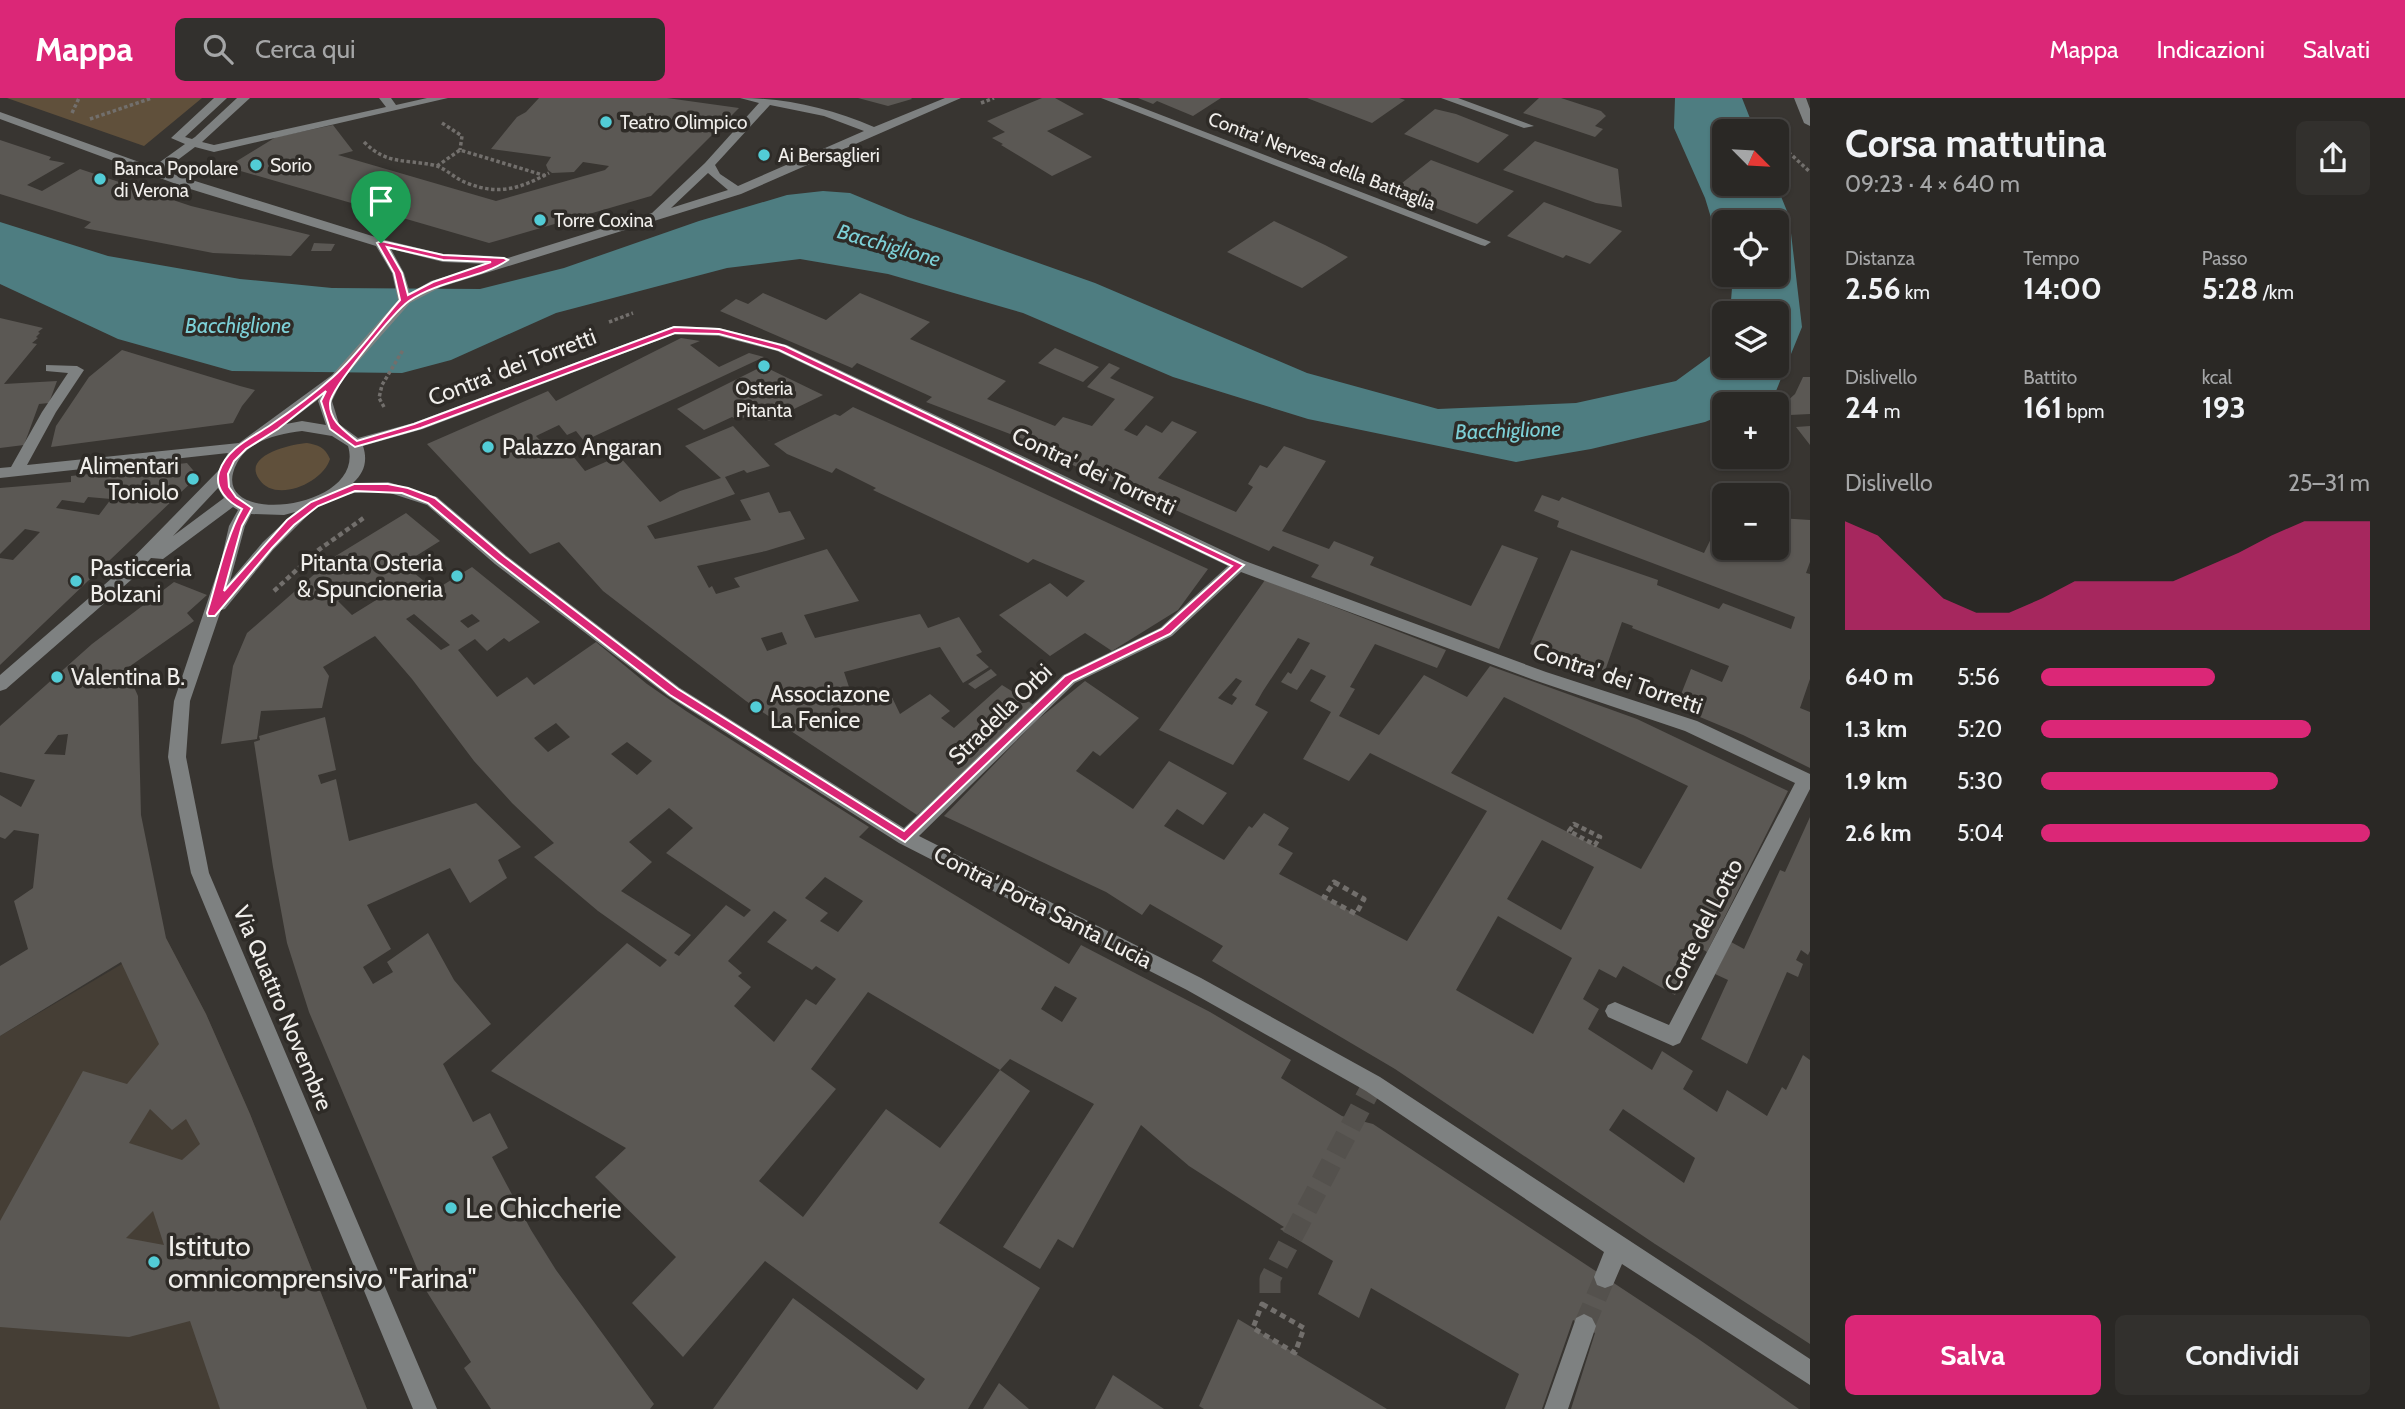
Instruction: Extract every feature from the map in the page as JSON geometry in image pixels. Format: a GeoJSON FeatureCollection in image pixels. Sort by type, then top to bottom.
{"type":"FeatureCollection","features":[{"type":"Feature","properties":{"kind":"street"},"geometry":{"type":"LineString","coordinates":[[220,98],[177,138],[196,141],[214,149],[442,98]]}},
{"type":"Feature","properties":{"kind":"street"},"geometry":{"type":"LineString","coordinates":[[153,172],[196,141],[244,98]]}},
{"type":"Feature","properties":{"kind":"street"},"geometry":{"type":"LineString","coordinates":[[385,98],[394,108]]}},
{"type":"Feature","properties":{"kind":"street"},"geometry":{"type":"LineString","coordinates":[[746,98],[769,99],[854,121],[874,131]]}},
{"type":"Feature","properties":{"kind":"street"},"geometry":{"type":"LineString","coordinates":[[0,685],[125,576],[223,474],[230,460],[243,447],[337,378],[405,300],[436,284],[504,260],[737,191],[781,175],[874,131],[955,98]]}},
{"type":"Feature","properties":{"kind":"street","name":"Contra' Nervesa della Battaglia"},"geometry":{"type":"LineString","coordinates":[[1107,98],[1485,242]]}},
{"type":"Feature","properties":{"kind":"street"},"geometry":{"type":"LineString","coordinates":[[1447,98],[1528,126]]}},
{"type":"Feature","properties":{"kind":"street"},"geometry":{"type":"LineString","coordinates":[[1800,98],[1810,123]]}},
{"type":"Feature","properties":{"kind":"street"},"geometry":{"type":"LineString","coordinates":[[655,215],[709,165],[769,99]]}},
{"type":"Feature","properties":{"kind":"street"},"geometry":{"type":"LineString","coordinates":[[0,115],[153,172],[381,243],[443,258],[504,260]]}},
{"type":"Feature","properties":{"kind":"street"},"geometry":{"type":"LineString","coordinates":[[709,165],[716,176],[737,191]]}},
{"type":"Feature","properties":{"kind":"street"},"geometry":{"type":"LineString","coordinates":[[381,243],[399,276],[405,300]]}},
{"type":"Feature","properties":{"kind":"street","name":"Contra' dei Torretti"},"geometry":{"type":"LineString","coordinates":[[355,444],[428,423],[674,330],[719,332],[782,348],[1239,565],[1539,676],[1691,726],[1808,781]]}},
{"type":"Feature","properties":{"kind":"street"},"geometry":{"type":"LineString","coordinates":[[17,470],[76,370],[51,368]]}},
{"type":"Feature","properties":{"kind":"street"},"geometry":{"type":"LineString","coordinates":[[223,474],[224,487],[232,500],[247,508],[280,511],[315,504],[335,494],[348,483],[359,458],[355,444],[333,426],[325,401],[337,378]]}},
{"type":"Feature","properties":{"kind":"street"},"geometry":{"type":"LineString","coordinates":[[261,436],[302,426],[322,426],[340,431]]}},
{"type":"Feature","properties":{"kind":"street"},"geometry":{"type":"LineString","coordinates":[[0,472],[243,447]]}},
{"type":"Feature","properties":{"kind":"street","name":"Contra' Porta Santa Lucia"},"geometry":{"type":"LineString","coordinates":[[335,494],[354,488],[388,487],[432,501],[501,560],[674,692],[905,838],[1195,984],[1373,1084],[1617,1248],[1810,1373]]}},
{"type":"Feature","properties":{"kind":"street"},"geometry":{"type":"LineString","coordinates":[[125,576],[232,500]]}},
{"type":"Feature","properties":{"kind":"street","name":"Via Quattro Novembre"},"geometry":{"type":"LineString","coordinates":[[212,613],[268,546],[315,504]]}},
{"type":"Feature","properties":{"kind":"street","name":"Via Quattro Novembre"},"geometry":{"type":"LineString","coordinates":[[247,508],[237,526],[229,561],[182,701],[177,757],[200,873],[425,1409]]}},
{"type":"Feature","properties":{"kind":"street","name":"Stradella Orbi"},"geometry":{"type":"LineString","coordinates":[[905,838],[1069,678],[1166,632],[1239,565]]}},
{"type":"Feature","properties":{"kind":"street","name":"Corte del Lotto"},"geometry":{"type":"LineString","coordinates":[[1615,1011],[1673,1037],[1808,781]]}},
{"type":"Feature","properties":{"kind":"street"},"geometry":{"type":"LineString","coordinates":[[1605,1277],[1617,1248]]}},
{"type":"Feature","properties":{"kind":"street"},"geometry":{"type":"LineString","coordinates":[[1556,1409],[1584,1326]]}},
{"type":"Feature","properties":{"kind":"path"},"geometry":{"type":"LineString","coordinates":[[81,123],[152,98]]}},
{"type":"Feature","properties":{"kind":"path"},"geometry":{"type":"LineString","coordinates":[[359,136],[379,156],[437,166],[466,183],[487,189],[521,188],[548,174],[460,150],[437,166]]}},
{"type":"Feature","properties":{"kind":"path"},"geometry":{"type":"LineString","coordinates":[[1789,153],[1810,172]]}},
{"type":"Feature","properties":{"kind":"path"},"geometry":{"type":"LineString","coordinates":[[379,398],[382,384],[407,343]]}},
{"type":"Feature","properties":{"kind":"path"},"geometry":{"type":"LineString","coordinates":[[1574,824],[1600,837],[1595,845],[1569,831],[1574,824]]}},
{"type":"Feature","properties":{"kind":"path"},"geometry":{"type":"LineString","coordinates":[[1334,882],[1364,899],[1356,914],[1324,897],[1334,882]]}},
{"type":"Feature","properties":{"kind":"path"},"geometry":{"type":"LineString","coordinates":[[1262,1304],[1304,1328],[1294,1353],[1253,1328],[1262,1304]]}},
{"type":"Feature","properties":{"kind":"shaded area"},"geometry":{"type":"Polygon","coordinates":[[[7,98],[202,98],[144,146],[7,98]]]}},
{"type":"Feature","properties":{"kind":"shaded area"},"geometry":{"type":"Polygon","coordinates":[[[307,443],[321,447],[330,459],[318,476],[287,490],[276,490],[259,479],[257,463],[263,457],[271,452],[307,443]]]}},
{"type":"Feature","properties":{"kind":"shaded area","name":"Istituto omnicomprensivo \"Farina\""},"geometry":{"type":"Polygon","coordinates":[[[166,938],[206,1014],[250,1114],[367,1409],[0,1409],[0,1036],[166,938]]]}},
{"type":"Feature","properties":{"kind":"water","name":"Bacchiglione"},"geometry":{"type":"Polygon","coordinates":[[[1675,98],[1742,98],[1750,119],[1712,119],[1712,196],[1781,196],[1787,210],[1712,210],[1712,221],[1705,198],[1674,128],[1675,98]]]}},
{"type":"Feature","properties":{"kind":"water","name":"Bacchiglione"},"geometry":{"type":"Polygon","coordinates":[[[823,191],[850,193],[908,217],[1095,283],[1307,373],[1438,409],[1576,403],[1676,381],[1712,355],[1712,378],[1781,378],[1774,392],[1712,392],[1712,419],[1705,422],[1591,449],[1516,462],[1308,419],[1173,377],[1023,313],[888,274],[800,259],[727,268],[556,313],[451,360],[402,373],[232,371],[118,339],[0,284],[0,222],[108,256],[240,279],[332,288],[480,289],[564,268],[699,221],[787,195],[823,191]]]}},
{"type":"Feature","properties":{"kind":"water","name":"Bacchiglione"},"geometry":{"type":"Polygon","coordinates":[[[1789,216],[1802,327],[1789,359],[1789,301],[1731,301],[1732,288],[1789,287],[1789,216]]]}},
{"type":"Feature","properties":{"kind":"building"},"geometry":{"type":"Polygon","coordinates":[[[539,98],[667,98],[739,108],[651,196],[489,243],[227,167],[276,137],[333,125],[353,151],[338,155],[496,201],[605,170],[609,166],[583,162],[574,172],[552,173],[546,165],[551,157],[491,149],[517,117],[539,98]]]}},
{"type":"Feature","properties":{"kind":"building"},"geometry":{"type":"Polygon","coordinates":[[[858,98],[911,98],[912,99],[888,106],[858,98]]]}},
{"type":"Feature","properties":{"kind":"building"},"geometry":{"type":"Polygon","coordinates":[[[1042,98],[1055,98],[1084,114],[1047,131],[1092,157],[1052,176],[992,138],[1005,132],[987,121],[1042,98]]]}},
{"type":"Feature","properties":{"kind":"building"},"geometry":{"type":"Polygon","coordinates":[[[1138,98],[1221,98],[1193,116],[1157,101],[1153,104],[1138,98]]]}},
{"type":"Feature","properties":{"kind":"building"},"geometry":{"type":"Polygon","coordinates":[[[1307,98],[1399,98],[1405,100],[1372,123],[1307,98]]]}},
{"type":"Feature","properties":{"kind":"building"},"geometry":{"type":"Polygon","coordinates":[[[1539,98],[1561,98],[1601,111],[1606,116],[1595,126],[1603,129],[1595,137],[1523,113],[1539,98]]]}},
{"type":"Feature","properties":{"kind":"building"},"geometry":{"type":"Polygon","coordinates":[[[1435,109],[1456,114],[1509,135],[1478,163],[1404,134],[1435,109]]]}},
{"type":"Feature","properties":{"kind":"building"},"geometry":{"type":"Polygon","coordinates":[[[0,140],[51,157],[49,160],[65,163],[27,185],[42,191],[80,169],[191,206],[310,235],[291,256],[213,253],[84,228],[91,222],[0,194],[0,140]]]}},
{"type":"Feature","properties":{"kind":"building"},"geometry":{"type":"Polygon","coordinates":[[[1535,141],[1618,169],[1622,207],[1596,203],[1503,170],[1535,141]]]}},
{"type":"Feature","properties":{"kind":"building"},"geometry":{"type":"Polygon","coordinates":[[[1431,160],[1514,191],[1477,224],[1392,191],[1431,160]]]}},
{"type":"Feature","properties":{"kind":"building"},"geometry":{"type":"Polygon","coordinates":[[[1544,202],[1622,231],[1590,264],[1566,255],[1563,258],[1507,236],[1544,202]]]}},
{"type":"Feature","properties":{"kind":"building"},"geometry":{"type":"Polygon","coordinates":[[[1274,221],[1348,257],[1302,288],[1227,252],[1274,221]]]}},
{"type":"Feature","properties":{"kind":"building"},"geometry":{"type":"Polygon","coordinates":[[[314,243],[335,244],[331,251],[311,251],[314,243]]]}},
{"type":"Feature","properties":{"kind":"building"},"geometry":{"type":"Polygon","coordinates":[[[763,293],[826,320],[860,293],[930,322],[910,339],[1006,381],[987,399],[1055,426],[1063,417],[1092,426],[1115,399],[1087,387],[1109,363],[1120,368],[1110,378],[1154,397],[1124,430],[1137,436],[1146,425],[1162,433],[1172,421],[1197,432],[1158,478],[1236,512],[1253,487],[1248,484],[1260,465],[1267,468],[1284,446],[1326,461],[1282,531],[1329,549],[1334,541],[1374,557],[1370,565],[1471,606],[1502,545],[1538,558],[1499,649],[1311,577],[1319,565],[1273,546],[1269,551],[1036,449],[1039,445],[926,402],[932,397],[857,363],[852,368],[720,311],[736,299],[748,304],[763,293]]]}},
{"type":"Feature","properties":{"kind":"building"},"geometry":{"type":"Polygon","coordinates":[[[0,318],[43,328],[32,343],[37,344],[4,384],[57,381],[49,403],[39,404],[24,445],[0,448],[0,318]]]}},
{"type":"Feature","properties":{"kind":"building"},"geometry":{"type":"Polygon","coordinates":[[[681,338],[700,341],[690,345],[719,367],[749,353],[764,357],[584,441],[576,431],[567,435],[559,425],[536,436],[549,450],[563,444],[585,471],[619,456],[660,502],[680,491],[721,478],[685,446],[733,426],[770,466],[747,473],[744,470],[725,477],[735,494],[647,526],[655,539],[751,520],[740,500],[769,492],[779,513],[790,511],[805,539],[766,551],[697,566],[709,588],[712,586],[716,594],[740,587],[734,578],[827,549],[859,601],[804,615],[815,638],[920,614],[928,628],[959,617],[982,652],[976,655],[989,667],[963,683],[940,647],[844,672],[852,696],[888,689],[900,714],[930,694],[950,711],[941,718],[954,728],[1002,685],[1034,705],[917,815],[746,701],[603,591],[559,542],[530,554],[427,444],[548,391],[556,401],[681,338]],[[782,632],[761,638],[767,651],[787,644],[782,632]]]}},
{"type":"Feature","properties":{"kind":"building"},"geometry":{"type":"Polygon","coordinates":[[[1055,348],[1099,367],[1083,382],[1038,363],[1055,348]]]}},
{"type":"Feature","properties":{"kind":"building"},"geometry":{"type":"Polygon","coordinates":[[[122,350],[255,390],[233,423],[51,447],[56,426],[89,377],[122,350]]]}},
{"type":"Feature","properties":{"kind":"building"},"geometry":{"type":"Polygon","coordinates":[[[763,366],[823,395],[769,421],[750,415],[738,420],[732,417],[704,430],[677,409],[763,366]]]}},
{"type":"Feature","properties":{"kind":"building"},"geometry":{"type":"Polygon","coordinates":[[[1803,377],[1810,377],[1810,414],[1790,415],[1789,399],[1795,394],[1803,377]]]}},
{"type":"Feature","properties":{"kind":"building"},"geometry":{"type":"Polygon","coordinates":[[[853,407],[1208,569],[1178,610],[1112,651],[1085,633],[1050,656],[999,615],[1050,583],[1067,597],[1085,581],[1033,559],[1028,563],[873,490],[876,488],[836,468],[832,473],[787,454],[774,444],[835,414],[840,416],[853,407]]]}},
{"type":"Feature","properties":{"kind":"building"},"geometry":{"type":"Polygon","coordinates":[[[1810,426],[1810,445],[1796,427],[1810,426]]]}},
{"type":"Feature","properties":{"kind":"building"},"geometry":{"type":"Polygon","coordinates":[[[187,463],[198,476],[0,665],[0,558],[13,560],[40,532],[25,529],[0,554],[0,488],[71,482],[71,476],[187,463]],[[88,497],[84,503],[62,500],[56,508],[99,515],[111,499],[88,497]]]}},
{"type":"Feature","properties":{"kind":"building"},"geometry":{"type":"Polygon","coordinates":[[[1542,495],[1559,501],[1562,497],[1704,553],[1712,537],[1712,560],[1789,560],[1789,519],[1810,520],[1810,562],[1806,573],[1810,574],[1810,679],[1800,708],[1810,712],[1810,768],[1743,735],[1676,707],[1691,669],[1722,682],[1729,666],[1622,622],[1605,671],[1530,644],[1571,550],[1658,580],[1657,585],[1719,609],[1723,603],[1791,629],[1795,617],[1557,527],[1559,521],[1534,511],[1542,495]]]}},
{"type":"Feature","properties":{"kind":"building"},"geometry":{"type":"Polygon","coordinates":[[[406,513],[440,541],[403,564],[435,590],[472,567],[540,622],[509,642],[504,638],[487,651],[475,639],[458,650],[497,697],[527,677],[534,685],[596,642],[647,684],[686,711],[869,827],[859,837],[1069,964],[1081,945],[1210,1012],[1291,1060],[1281,1078],[1342,1116],[1373,1124],[1697,1338],[1799,1409],[1571,1409],[1595,1333],[1573,1320],[1542,1409],[1505,1409],[1519,1374],[1371,1288],[1359,1318],[1318,1294],[1333,1261],[1280,1229],[1284,1227],[1189,1166],[1141,1125],[1073,1248],[1058,1239],[1040,1269],[1003,1247],[1094,1104],[1010,1059],[1000,1070],[1030,1091],[939,1223],[1040,1288],[968,1409],[713,1409],[793,1298],[917,1390],[925,1379],[765,1261],[683,1357],[632,1303],[676,1257],[595,1177],[626,1148],[491,1071],[627,943],[660,967],[667,960],[598,911],[534,857],[554,843],[512,803],[474,761],[412,679],[375,636],[323,667],[329,676],[322,708],[261,711],[257,739],[221,744],[233,666],[247,633],[334,557],[406,513]],[[367,583],[338,601],[352,615],[381,597],[367,583]],[[414,614],[406,619],[441,650],[450,645],[414,614]],[[472,614],[460,621],[468,628],[480,621],[472,614]],[[556,723],[534,738],[548,752],[570,737],[556,723]],[[627,742],[611,754],[637,775],[652,761],[627,742]],[[669,808],[629,842],[652,862],[621,891],[691,935],[674,953],[679,956],[726,905],[744,917],[751,910],[666,853],[693,828],[669,808]],[[825,877],[805,898],[828,913],[820,921],[838,932],[863,901],[825,877]],[[774,911],[728,961],[742,973],[738,976],[751,987],[734,1006],[774,1042],[806,999],[816,1005],[836,979],[816,966],[812,970],[767,942],[787,920],[774,911]],[[1055,986],[1041,1009],[1062,1022],[1077,998],[1055,986]],[[868,992],[811,1069],[836,1089],[759,1181],[803,1217],[886,1109],[940,1148],[1000,1070],[868,992]]]}},
{"type":"Feature","properties":{"kind":"building"},"geometry":{"type":"Polygon","coordinates":[[[1265,580],[1446,650],[1437,668],[1375,644],[1350,687],[1355,689],[1339,716],[1379,735],[1424,675],[1467,697],[1490,666],[1637,719],[1788,791],[1707,952],[1699,947],[1675,995],[1623,966],[1616,978],[1599,969],[1583,999],[1599,1009],[1588,1029],[1652,1070],[1662,1051],[1693,1071],[1683,1089],[1717,1112],[1727,1090],[1767,1116],[1782,1087],[1786,1090],[1803,1055],[1810,1060],[1810,1344],[1655,1244],[1395,1069],[1212,961],[1223,946],[1150,904],[1142,915],[1106,892],[944,816],[1036,721],[1085,681],[1139,718],[1100,756],[1093,751],[1076,771],[1133,809],[1169,761],[1227,793],[1203,825],[1177,809],[1164,826],[1224,860],[1249,826],[1252,828],[1264,813],[1289,828],[1278,845],[1293,853],[1279,874],[1407,941],[1487,811],[1370,753],[1349,781],[1303,759],[1331,712],[1310,701],[1326,676],[1311,669],[1297,690],[1281,682],[1288,672],[1291,674],[1310,643],[1298,638],[1255,705],[1268,712],[1233,765],[1159,730],[1265,580]],[[1236,678],[1218,698],[1232,705],[1237,698],[1232,695],[1242,681],[1236,678]],[[1504,697],[1451,773],[1641,869],[1688,786],[1504,697]],[[1542,840],[1507,899],[1561,930],[1594,867],[1542,840]],[[1498,916],[1456,990],[1533,1034],[1572,958],[1498,916]],[[1623,1109],[1609,1130],[1684,1183],[1695,1158],[1623,1109]]]}},
{"type":"Feature","properties":{"kind":"building","name":"Istituto omnicomprensivo \"Farina\""},"geometry":{"type":"Polygon","coordinates":[[[174,582],[207,595],[187,613],[194,621],[126,669],[138,696],[141,815],[166,938],[206,1014],[250,1114],[367,1409],[220,1409],[190,1321],[129,1337],[0,1327],[0,1221],[83,1071],[127,1084],[159,1044],[121,962],[0,1036],[0,966],[28,949],[14,901],[33,888],[39,834],[14,830],[5,839],[0,837],[0,795],[21,807],[35,780],[0,772],[0,726],[92,644],[174,582]],[[68,734],[58,735],[44,754],[65,755],[68,734]],[[150,1109],[129,1143],[182,1160],[200,1144],[186,1119],[172,1130],[150,1109]],[[153,1211],[126,1238],[164,1245],[153,1211]]]}},
{"type":"Feature","properties":{"kind":"building"},"geometry":{"type":"Polygon","coordinates":[[[991,669],[997,675],[975,689],[968,684],[991,669]]]}},
{"type":"Feature","properties":{"kind":"building"},"geometry":{"type":"Polygon","coordinates":[[[325,717],[336,770],[318,775],[321,784],[336,779],[349,841],[476,803],[521,847],[498,860],[507,878],[470,903],[450,868],[367,905],[391,949],[363,967],[373,984],[393,972],[387,962],[428,933],[454,980],[491,1024],[443,1064],[473,1122],[490,1113],[508,1148],[492,1157],[531,1230],[556,1270],[654,1404],[650,1409],[491,1409],[464,1368],[471,1362],[427,1292],[309,1012],[287,943],[273,867],[254,742],[260,740],[259,736],[325,717]]]}},
{"type":"Feature","properties":{"kind":"building"},"geometry":{"type":"Polygon","coordinates":[[[1810,817],[1810,951],[1808,955],[1801,950],[1796,960],[1803,964],[1798,977],[1787,972],[1747,1064],[1701,1039],[1728,980],[1715,974],[1731,942],[1744,949],[1780,870],[1785,872],[1810,817]]]}},
{"type":"Feature","properties":{"kind":"building"},"geometry":{"type":"Polygon","coordinates":[[[1238,1319],[1387,1409],[1204,1409],[1199,1406],[1238,1319]]]}},
{"type":"Feature","properties":{"kind":"building"},"geometry":{"type":"Polygon","coordinates":[[[1113,1375],[1164,1409],[1095,1409],[1113,1375]]]}},
{"type":"Feature","properties":{"kind":"building"},"geometry":{"type":"Polygon","coordinates":[[[999,1383],[1029,1409],[983,1409],[999,1383]]]}},
{"type":"Feature","properties":{"kind":"tunnel"},"geometry":{"type":"LineString","coordinates":[[1270,1293],[1270,1279],[1373,1084]]}},
{"type":"Feature","properties":{"kind":"tunnel"},"geometry":{"type":"LineString","coordinates":[[1584,1326],[1605,1277]]}},
{"type":"Feature","properties":{"kind":"place","name":"Teatro Olimpico"},"geometry":{"type":"Point","coordinates":[606,122]}},
{"type":"Feature","properties":{"kind":"place","name":"Ai Bersaglieri"},"geometry":{"type":"Point","coordinates":[764,155]}},
{"type":"Feature","properties":{"kind":"place","name":"Sorio"},"geometry":{"type":"Point","coordinates":[256,165]}},
{"type":"Feature","properties":{"kind":"place","name":"Banca Popolare di Verona"},"geometry":{"type":"Point","coordinates":[100,179]}},
{"type":"Feature","properties":{"kind":"place","name":"Torre Coxina"},"geometry":{"type":"Point","coordinates":[540,220]}},
{"type":"Feature","properties":{"kind":"place","name":"Osteria Pitanta"},"geometry":{"type":"Point","coordinates":[764,366]}},
{"type":"Feature","properties":{"kind":"place","name":"Palazzo Angaran"},"geometry":{"type":"Point","coordinates":[488,447]}},
{"type":"Feature","properties":{"kind":"place","name":"Alimentari Toniolo"},"geometry":{"type":"Point","coordinates":[193,479]}},
{"type":"Feature","properties":{"kind":"place","name":"Pitanta Osteria & Spuncioneria"},"geometry":{"type":"Point","coordinates":[457,576]}},
{"type":"Feature","properties":{"kind":"place","name":"Pasticceria Bolzani"},"geometry":{"type":"Point","coordinates":[76,581]}},
{"type":"Feature","properties":{"kind":"place","name":"Valentina B."},"geometry":{"type":"Point","coordinates":[57,677]}},
{"type":"Feature","properties":{"kind":"place","name":"Associazone La Fenice"},"geometry":{"type":"Point","coordinates":[756,707]}},
{"type":"Feature","properties":{"kind":"place","name":"Le Chiccherie"},"geometry":{"type":"Point","coordinates":[451,1208]}},
{"type":"Feature","properties":{"kind":"place","name":"Istituto omnicomprensivo \"Farina\""},"geometry":{"type":"Point","coordinates":[154,1262]}},
{"type":"Feature","properties":{"kind":"route"},"geometry":{"type":"LineString","coordinates":[[381,243],[398,273],[405,300],[337,378],[274,427],[243,447],[230,460],[223,474],[224,487],[232,500],[247,508],[237,526],[212,613],[268,546],[315,504],[354,488],[369,486],[404,490],[432,501],[501,560],[674,692],[905,838],[1069,678],[1166,632],[1239,565],[782,348],[719,332],[674,330],[458,412],[355,444],[351,438],[333,426],[327,412],[325,401],[337,378],[368,342],[405,300],[436,284],[504,260],[443,258],[381,243]]}}]}
